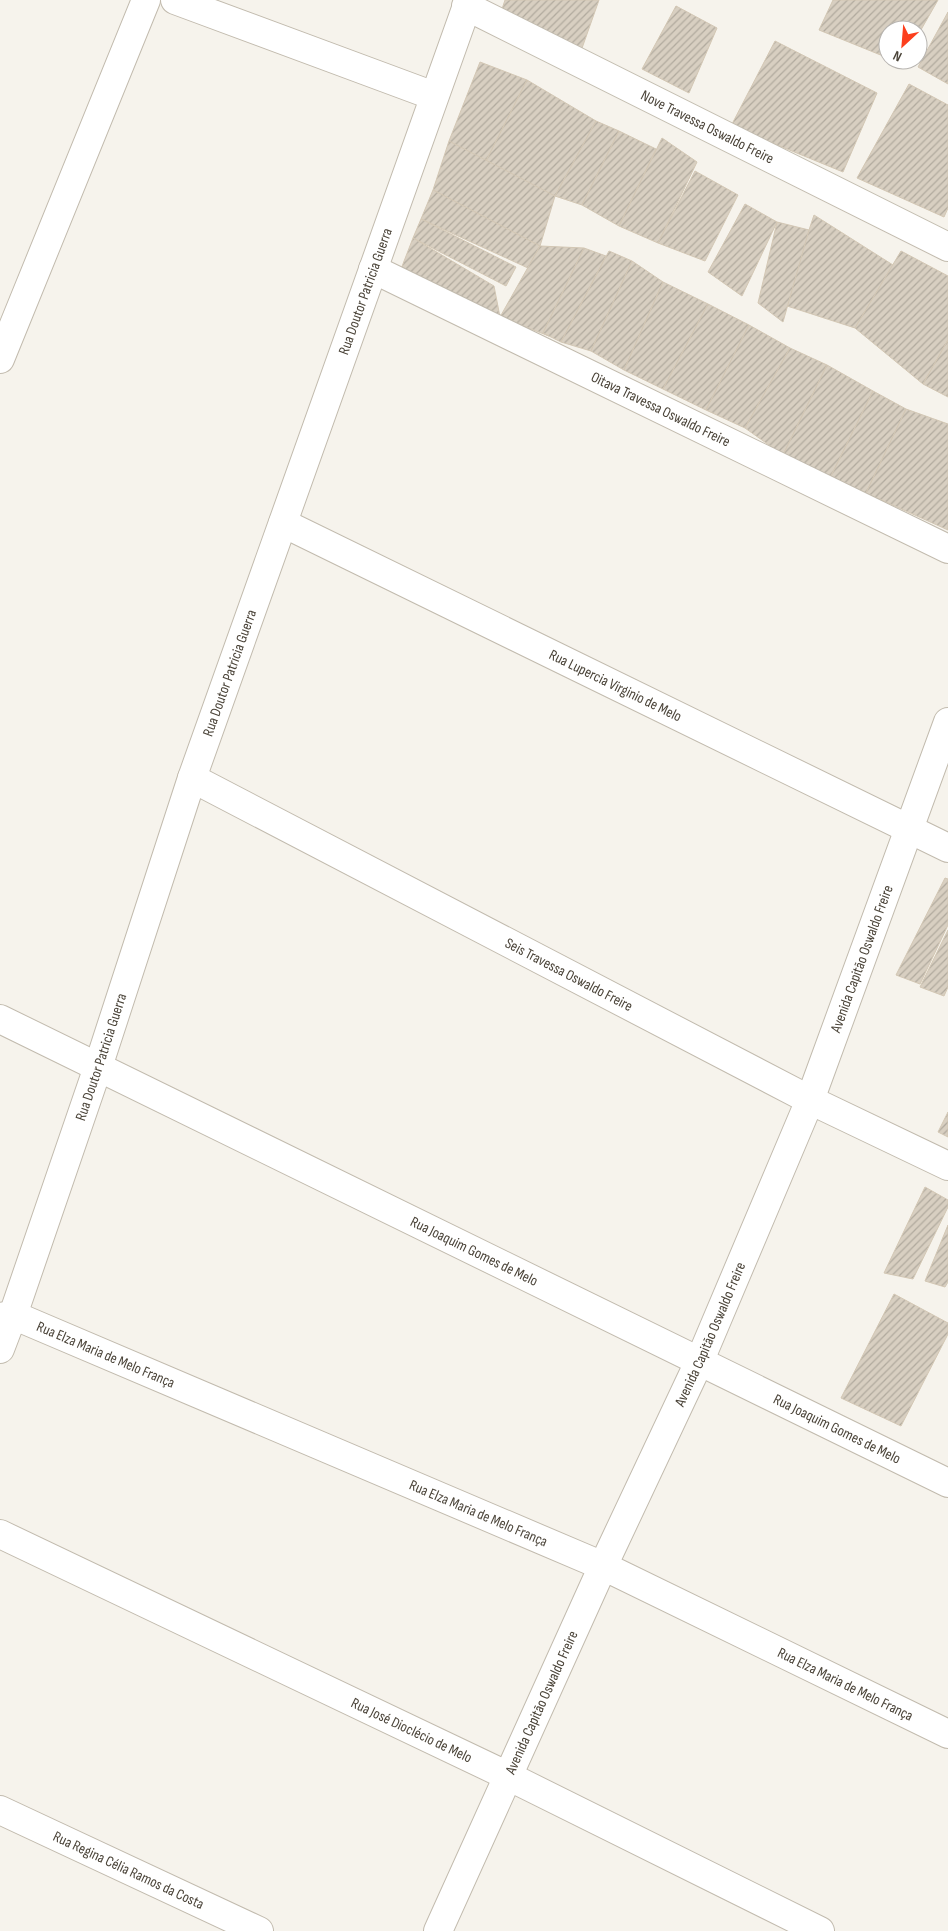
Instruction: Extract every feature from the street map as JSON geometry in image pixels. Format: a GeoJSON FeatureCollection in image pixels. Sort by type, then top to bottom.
{"type":"FeatureCollection","features":[{"type":"Feature","properties":{"kind":"street"},"geometry":{"type":"LineString","coordinates":[[0,359],[146,0]]}},
{"type":"Feature","properties":{"kind":"street"},"geometry":{"type":"LineString","coordinates":[[175,0],[434,96]]}},
{"type":"Feature","properties":{"kind":"street","name":"Rua Doutor Patricia Guerra"},"geometry":{"type":"LineString","coordinates":[[0,1349],[7,1316],[98,1067],[192,778],[468,3]]}},
{"type":"Feature","properties":{"kind":"street","name":"Nove Travessa Oswaldo Freire"},"geometry":{"type":"LineString","coordinates":[[468,3],[948,247]]}},
{"type":"Feature","properties":{"kind":"street","name":"Oitava Travessa Oswaldo Freire"},"geometry":{"type":"LineString","coordinates":[[373,269],[948,549]]}},
{"type":"Feature","properties":{"kind":"street","name":"Rua Lupercia Virginio de Melo"},"geometry":{"type":"LineString","coordinates":[[283,523],[948,848]]}},
{"type":"Feature","properties":{"kind":"street","name":"Avenida Capitão Oswaldo Freire"},"geometry":{"type":"LineString","coordinates":[[438,1931],[603,1566],[700,1360],[810,1100],[948,722]]}},
{"type":"Feature","properties":{"kind":"street","name":"Seis Travessa Oswaldo Freire"},"geometry":{"type":"LineString","coordinates":[[192,778],[810,1100],[948,1166]]}},
{"type":"Feature","properties":{"kind":"street","name":"Rua Joaquim Gomes de Melo"},"geometry":{"type":"LineString","coordinates":[[0,1019],[948,1483]]}},
{"type":"Feature","properties":{"kind":"street","name":"Rua Elza Maria de Melo França"},"geometry":{"type":"LineString","coordinates":[[7,1316],[603,1566],[948,1734]]}},
{"type":"Feature","properties":{"kind":"street","name":"Rua José Dioclécio de Melo"},"geometry":{"type":"LineString","coordinates":[[0,1534],[508,1776],[820,1931]]}},
{"type":"Feature","properties":{"kind":"street","name":"Rua Regina Célia Ramos da Costa"},"geometry":{"type":"LineString","coordinates":[[0,1810],[259,1931]]}},
{"type":"Feature","properties":{"kind":"building"},"geometry":{"type":"Polygon","coordinates":[[[505,0],[599,0],[581,51],[502,9],[505,0]]]}},
{"type":"Feature","properties":{"kind":"building"},"geometry":{"type":"Polygon","coordinates":[[[833,0],[938,0],[927,20],[878,20],[878,54],[819,30],[833,0]]]}},
{"type":"Feature","properties":{"kind":"building"},"geometry":{"type":"Polygon","coordinates":[[[676,6],[717,28],[689,93],[642,69],[676,6]]]}},
{"type":"Feature","properties":{"kind":"building"},"geometry":{"type":"Polygon","coordinates":[[[948,12],[948,84],[923,70],[928,70],[928,49],[948,12]]]}},
{"type":"Feature","properties":{"kind":"building"},"geometry":{"type":"Polygon","coordinates":[[[775,41],[877,93],[843,172],[731,126],[775,41]]]}},
{"type":"Feature","properties":{"kind":"building"},"geometry":{"type":"Polygon","coordinates":[[[480,62],[527,80],[484,165],[449,141],[480,62]]]}},
{"type":"Feature","properties":{"kind":"building"},"geometry":{"type":"Polygon","coordinates":[[[527,80],[596,121],[555,196],[484,165],[527,80]]]}},
{"type":"Feature","properties":{"kind":"building"},"geometry":{"type":"Polygon","coordinates":[[[909,84],[948,105],[948,208],[944,217],[857,178],[909,84]]]}},
{"type":"Feature","properties":{"kind":"building"},"geometry":{"type":"Polygon","coordinates":[[[596,121],[619,131],[582,205],[555,196],[596,121]]]}},
{"type":"Feature","properties":{"kind":"building"},"geometry":{"type":"Polygon","coordinates":[[[619,131],[656,149],[619,226],[582,205],[619,131]]]}},
{"type":"Feature","properties":{"kind":"building"},"geometry":{"type":"Polygon","coordinates":[[[662,138],[697,162],[658,243],[619,226],[662,138]]]}},
{"type":"Feature","properties":{"kind":"building"},"geometry":{"type":"Polygon","coordinates":[[[449,141],[555,196],[540,246],[433,190],[449,141]]]}},
{"type":"Feature","properties":{"kind":"building"},"geometry":{"type":"Polygon","coordinates":[[[695,171],[738,195],[705,261],[658,243],[695,171]]]}},
{"type":"Feature","properties":{"kind":"building"},"geometry":{"type":"Polygon","coordinates":[[[433,190],[540,246],[528,268],[421,219],[433,190]]]}},
{"type":"Feature","properties":{"kind":"building"},"geometry":{"type":"Polygon","coordinates":[[[745,204],[777,222],[742,296],[708,272],[745,204]]]}},
{"type":"Feature","properties":{"kind":"building"},"geometry":{"type":"Polygon","coordinates":[[[814,215],[893,265],[855,328],[784,305],[814,215]]]}},
{"type":"Feature","properties":{"kind":"building"},"geometry":{"type":"Polygon","coordinates":[[[421,219],[516,267],[506,286],[413,238],[421,219]]]}},
{"type":"Feature","properties":{"kind":"building"},"geometry":{"type":"Polygon","coordinates":[[[777,222],[809,230],[783,322],[758,303],[777,222]]]}},
{"type":"Feature","properties":{"kind":"building"},"geometry":{"type":"Polygon","coordinates":[[[413,238],[494,286],[500,317],[401,269],[413,238]]]}},
{"type":"Feature","properties":{"kind":"building"},"geometry":{"type":"Polygon","coordinates":[[[540,246],[584,248],[543,333],[549,336],[500,317],[540,246]]]}},
{"type":"Feature","properties":{"kind":"building"},"geometry":{"type":"Polygon","coordinates":[[[584,248],[606,256],[561,342],[543,333],[584,248]]]}},
{"type":"Feature","properties":{"kind":"building"},"geometry":{"type":"Polygon","coordinates":[[[609,251],[632,261],[591,351],[561,342],[609,251]]]}},
{"type":"Feature","properties":{"kind":"building"},"geometry":{"type":"Polygon","coordinates":[[[901,251],[948,276],[948,340],[923,384],[855,328],[901,251]]]}},
{"type":"Feature","properties":{"kind":"building"},"geometry":{"type":"Polygon","coordinates":[[[632,261],[663,282],[624,370],[591,351],[632,261]]]}},
{"type":"Feature","properties":{"kind":"building"},"geometry":{"type":"Polygon","coordinates":[[[663,282],[708,304],[663,389],[624,370],[663,282]]]}},
{"type":"Feature","properties":{"kind":"building"},"geometry":{"type":"Polygon","coordinates":[[[708,304],[749,325],[706,410],[663,389],[708,304]]]}},
{"type":"Feature","properties":{"kind":"building"},"geometry":{"type":"Polygon","coordinates":[[[749,325],[790,348],[745,428],[706,410],[749,325]]]}},
{"type":"Feature","properties":{"kind":"building"},"geometry":{"type":"Polygon","coordinates":[[[948,340],[948,397],[923,384],[948,340]]]}},
{"type":"Feature","properties":{"kind":"building"},"geometry":{"type":"Polygon","coordinates":[[[790,348],[827,365],[783,455],[745,428],[790,348]]]}},
{"type":"Feature","properties":{"kind":"building"},"geometry":{"type":"Polygon","coordinates":[[[827,365],[873,391],[831,476],[783,455],[827,365]]]}},
{"type":"Feature","properties":{"kind":"building"},"geometry":{"type":"Polygon","coordinates":[[[873,391],[906,409],[866,493],[831,476],[873,391]]]}},
{"type":"Feature","properties":{"kind":"building"},"geometry":{"type":"Polygon","coordinates":[[[906,409],[948,424],[948,530],[866,493],[906,409]]]}},
{"type":"Feature","properties":{"kind":"building"},"geometry":{"type":"Polygon","coordinates":[[[945,878],[948,879],[948,925],[920,984],[896,975],[945,878]]]}},
{"type":"Feature","properties":{"kind":"building"},"geometry":{"type":"Polygon","coordinates":[[[948,930],[948,987],[944,996],[920,987],[948,930]]]}},
{"type":"Feature","properties":{"kind":"building"},"geometry":{"type":"Polygon","coordinates":[[[948,1112],[948,1137],[938,1132],[948,1112]]]}},
{"type":"Feature","properties":{"kind":"building"},"geometry":{"type":"Polygon","coordinates":[[[925,1187],[948,1200],[948,1207],[913,1279],[884,1273],[925,1187]]]}},
{"type":"Feature","properties":{"kind":"building"},"geometry":{"type":"Polygon","coordinates":[[[948,1225],[948,1282],[945,1287],[925,1281],[948,1225]]]}},
{"type":"Feature","properties":{"kind":"building"},"geometry":{"type":"Polygon","coordinates":[[[894,1294],[948,1323],[948,1334],[901,1426],[841,1398],[894,1294]]]}}]}
